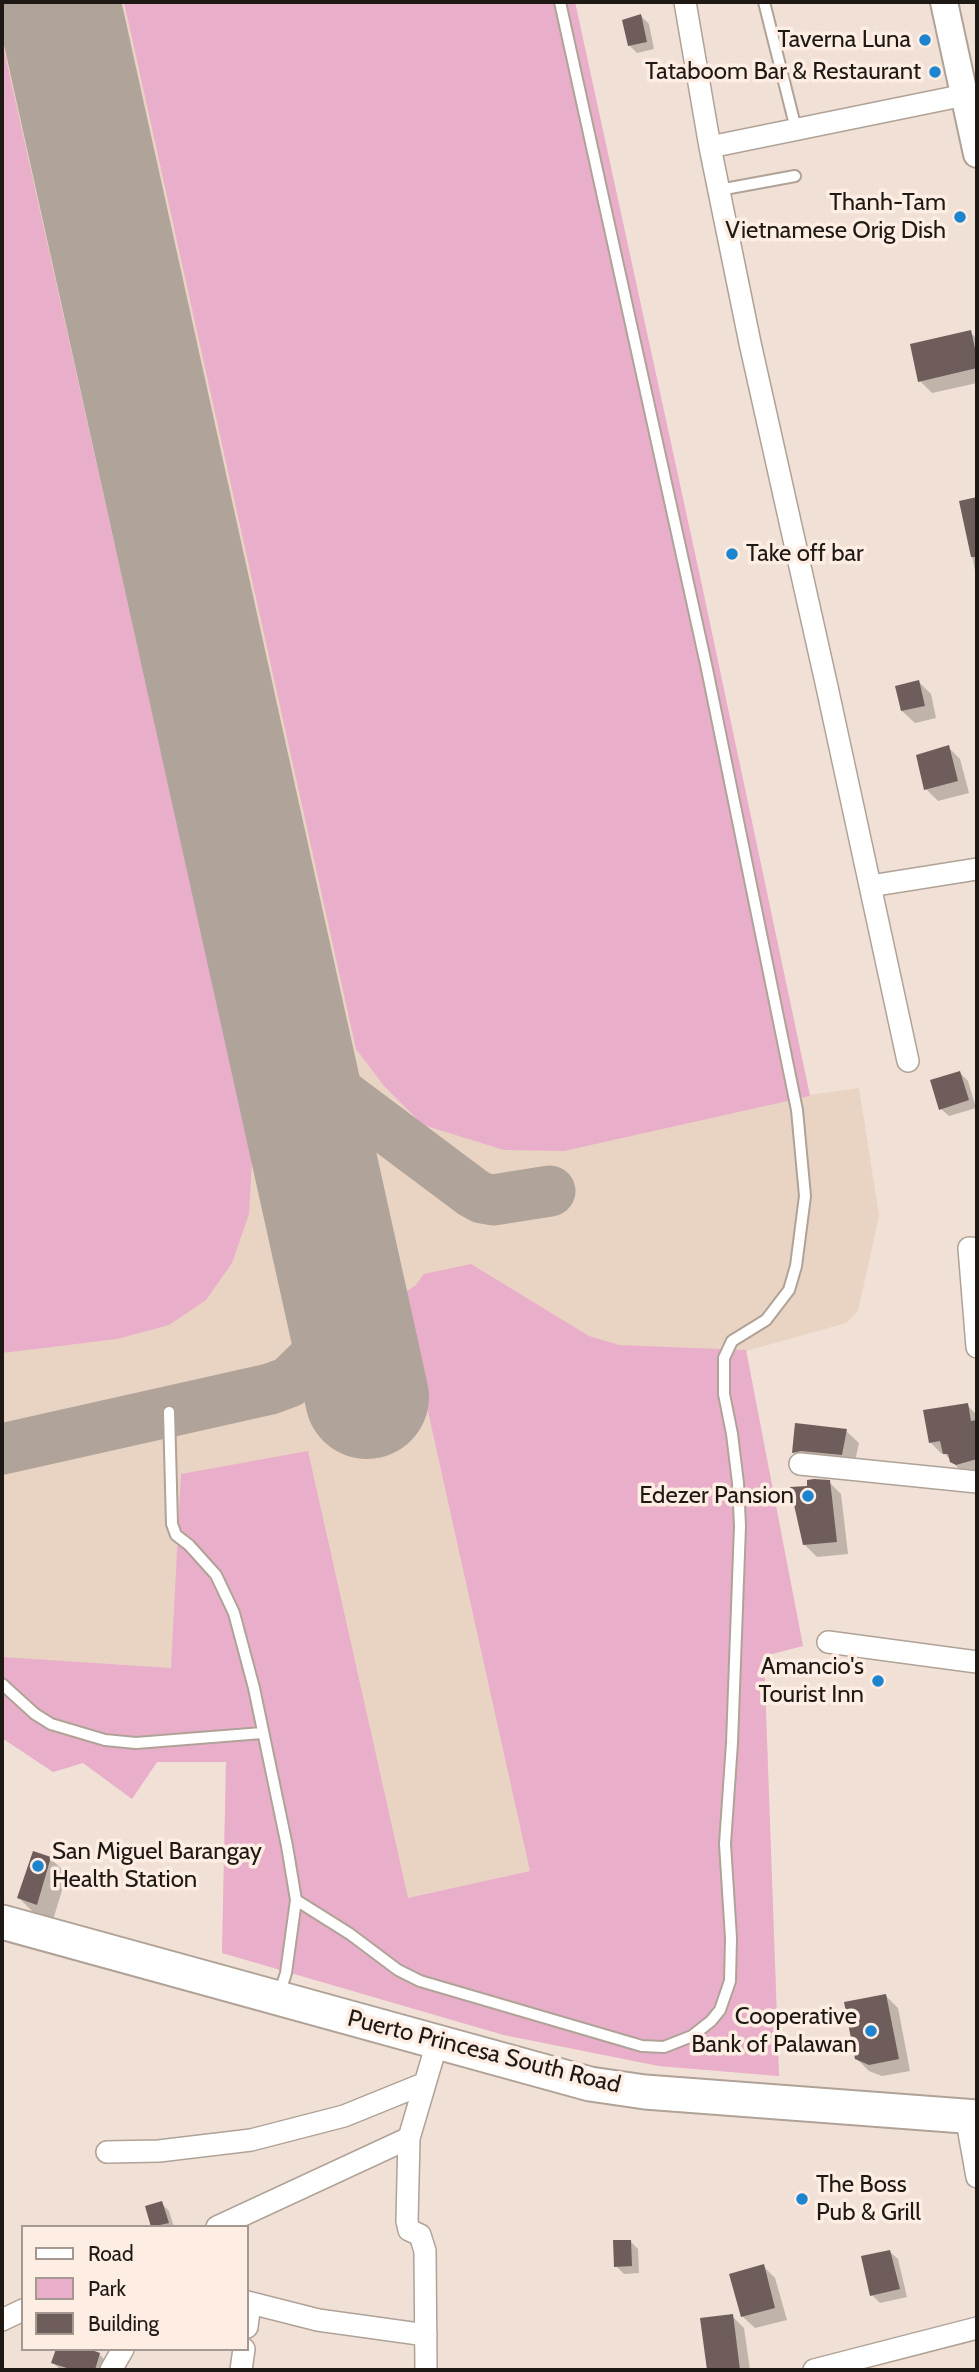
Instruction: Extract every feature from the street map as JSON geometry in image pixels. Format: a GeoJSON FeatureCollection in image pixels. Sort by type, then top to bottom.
{"type":"FeatureCollection","features":[{"type":"Feature","properties":{"kind":"main road","name":"Puerto Princesa South Road"},"geometry":{"type":"LineString","coordinates":[[2,1922],[590,2084],[645,2092],[972,2117]]}},
{"type":"Feature","properties":{"kind":"street"},"geometry":{"type":"LineString","coordinates":[[685,2],[710,147],[750,343],[908,1061]]}},
{"type":"Feature","properties":{"kind":"street"},"geometry":{"type":"LineString","coordinates":[[944,2],[977,153]]}},
{"type":"Feature","properties":{"kind":"street"},"geometry":{"type":"LineString","coordinates":[[710,147],[965,95]]}},
{"type":"Feature","properties":{"kind":"street"},"geometry":{"type":"LineString","coordinates":[[870,886],[977,869]]}},
{"type":"Feature","properties":{"kind":"street"},"geometry":{"type":"LineString","coordinates":[[977,1249],[969,1248],[977,1347]]}},
{"type":"Feature","properties":{"kind":"street"},"geometry":{"type":"LineString","coordinates":[[800,1464],[977,1482]]}},
{"type":"Feature","properties":{"kind":"street"},"geometry":{"type":"LineString","coordinates":[[828,1642],[977,1662]]}},
{"type":"Feature","properties":{"kind":"street"},"geometry":{"type":"LineString","coordinates":[[425,2370],[424,2245],[420,2235],[409,2230],[407,2221],[409,2138],[437,2043]]}},
{"type":"Feature","properties":{"kind":"street"},"geometry":{"type":"LineString","coordinates":[[107,2152],[159,2151],[251,2140],[344,2116],[423,2084]]}},
{"type":"Feature","properties":{"kind":"street"},"geometry":{"type":"LineString","coordinates":[[972,2117],[977,2177]]}},
{"type":"Feature","properties":{"kind":"street"},"geometry":{"type":"LineString","coordinates":[[221,2225],[409,2138]]}},
{"type":"Feature","properties":{"kind":"street"},"geometry":{"type":"LineString","coordinates":[[248,2302],[318,2320],[426,2336]]}},
{"type":"Feature","properties":{"kind":"street"},"geometry":{"type":"LineString","coordinates":[[2,2320],[21,2311]]}},
{"type":"Feature","properties":{"kind":"street"},"geometry":{"type":"LineString","coordinates":[[814,2370],[977,2328]]}},
{"type":"Feature","properties":{"kind":"street"},"geometry":{"type":"LineString","coordinates":[[111,2370],[122,2351]]}},
{"type":"Feature","properties":{"kind":"street"},"geometry":{"type":"LineString","coordinates":[[241,2370],[244,2351]]}},
{"type":"Feature","properties":{"kind":"lane"},"geometry":{"type":"LineString","coordinates":[[296,1900],[350,1934],[398,1970],[420,1981],[642,2046],[664,2047],[692,2036],[720,2010],[730,1981],[731,1938],[725,1844],[732,1742],[740,1525],[733,1434],[724,1394],[724,1358],[732,1341],[766,1320],[789,1290],[796,1266],[805,1196],[797,1110],[707,669],[560,2]]}},
{"type":"Feature","properties":{"kind":"lane"},"geometry":{"type":"LineString","coordinates":[[764,2],[796,129]]}},
{"type":"Feature","properties":{"kind":"lane"},"geometry":{"type":"LineString","coordinates":[[719,190],[795,176]]}},
{"type":"Feature","properties":{"kind":"lane"},"geometry":{"type":"LineString","coordinates":[[169,1412],[172,1524],[176,1535],[203,1559],[225,1592],[242,1637],[288,1846],[296,1900],[286,1973],[278,1999]]}},
{"type":"Feature","properties":{"kind":"lane"},"geometry":{"type":"LineString","coordinates":[[2,1684],[35,1714],[51,1724],[105,1740],[136,1743],[262,1733]]}},
{"type":"Feature","properties":{"kind":"shaded area"},"geometry":{"type":"Polygon","coordinates":[[[2,2],[575,2],[810,1095],[859,1088],[879,1216],[858,1311],[846,1323],[746,1351],[803,1646],[764,1656],[779,2076],[659,2066],[504,2035],[222,1953],[226,1762],[157,1762],[132,1799],[83,1763],[53,1772],[2,1738],[2,2]]]}},
{"type":"Feature","properties":{"kind":"green space"},"geometry":{"type":"Polygon","coordinates":[[[124,2],[575,2],[810,1096],[564,1151],[504,1150],[423,1125],[384,1086],[356,1049],[124,2]]]}},
{"type":"Feature","properties":{"kind":"green space"},"geometry":{"type":"Polygon","coordinates":[[[2,41],[252,1160],[249,1214],[232,1263],[206,1300],[169,1325],[117,1339],[2,1353],[2,41]]]}},
{"type":"Feature","properties":{"kind":"green space"},"geometry":{"type":"Polygon","coordinates":[[[471,1264],[589,1336],[619,1345],[746,1350],[803,1646],[764,1656],[779,2076],[659,2066],[504,2035],[222,1953],[226,1762],[157,1762],[132,1799],[83,1763],[53,1772],[2,1738],[2,1657],[171,1668],[181,1474],[308,1451],[408,1898],[530,1871],[402,1294],[415,1286],[424,1274],[471,1264]]]}},
{"type":"Feature","properties":{"kind":"building"},"geometry":{"type":"Polygon","coordinates":[[[641,14],[647,42],[628,46],[622,20],[641,14]]]}},
{"type":"Feature","properties":{"kind":"building"},"geometry":{"type":"Polygon","coordinates":[[[971,330],[977,368],[918,382],[910,344],[971,330]]]}},
{"type":"Feature","properties":{"kind":"building"},"geometry":{"type":"Polygon","coordinates":[[[977,497],[977,557],[971,557],[959,501],[977,497]]]}},
{"type":"Feature","properties":{"kind":"building"},"geometry":{"type":"Polygon","coordinates":[[[919,680],[925,706],[901,711],[895,686],[919,680]]]}},
{"type":"Feature","properties":{"kind":"building"},"geometry":{"type":"Polygon","coordinates":[[[949,745],[958,781],[924,790],[916,755],[949,745]]]}},
{"type":"Feature","properties":{"kind":"building"},"geometry":{"type":"Polygon","coordinates":[[[960,1071],[969,1100],[939,1110],[930,1080],[960,1071]]]}},
{"type":"Feature","properties":{"kind":"building"},"geometry":{"type":"Polygon","coordinates":[[[968,1403],[971,1421],[977,1420],[977,1459],[956,1465],[950,1462],[948,1454],[943,1454],[940,1441],[929,1443],[923,1410],[968,1403]]]}},
{"type":"Feature","properties":{"kind":"building"},"geometry":{"type":"Polygon","coordinates":[[[795,1423],[847,1429],[842,1455],[801,1451],[792,1453],[795,1423]]]}},
{"type":"Feature","properties":{"kind":"building"},"geometry":{"type":"Polygon","coordinates":[[[807,1480],[830,1480],[837,1542],[803,1545],[790,1487],[807,1486],[807,1480]]]}},
{"type":"Feature","properties":{"kind":"building"},"geometry":{"type":"Polygon","coordinates":[[[33,1851],[51,1857],[37,1905],[17,1898],[33,1851]]]}},
{"type":"Feature","properties":{"kind":"building","name":"Cooperative Bank of Palawan"},"geometry":{"type":"Polygon","coordinates":[[[886,1994],[899,2059],[869,2065],[855,2059],[844,2002],[886,1994]]]}},
{"type":"Feature","properties":{"kind":"building"},"geometry":{"type":"Polygon","coordinates":[[[162,2201],[169,2223],[150,2225],[145,2206],[162,2201]]]}},
{"type":"Feature","properties":{"kind":"building"},"geometry":{"type":"Polygon","coordinates":[[[613,2240],[631,2240],[632,2266],[614,2267],[613,2240]]]}},
{"type":"Feature","properties":{"kind":"building"},"geometry":{"type":"Polygon","coordinates":[[[890,2250],[900,2289],[870,2296],[861,2256],[890,2250]]]}},
{"type":"Feature","properties":{"kind":"building"},"geometry":{"type":"Polygon","coordinates":[[[764,2264],[775,2308],[741,2317],[729,2274],[764,2264]]]}},
{"type":"Feature","properties":{"kind":"building"},"geometry":{"type":"Polygon","coordinates":[[[733,2314],[740,2370],[707,2370],[700,2318],[733,2314]]]}},
{"type":"Feature","properties":{"kind":"building"},"geometry":{"type":"Polygon","coordinates":[[[55,2351],[100,2353],[95,2370],[73,2370],[51,2363],[55,2351]]]}},
{"type":"Feature","properties":{"kind":"taxiway"},"geometry":{"type":"LineString","coordinates":[[287,1037],[312,1069],[330,1086],[473,1193],[493,1200],[550,1191]]}},
{"type":"Feature","properties":{"kind":"taxiway"},"geometry":{"type":"LineString","coordinates":[[2,1449],[270,1389],[289,1382],[320,1352],[329,1337],[338,1267]]}},
{"type":"Feature","properties":{"kind":"runway"},"geometry":{"type":"LineString","coordinates":[[58,2],[367,1397]]}},
{"type":"Feature","properties":{"kind":"place","name":"Taverna Luna"},"geometry":{"type":"Point","coordinates":[925,40]}},
{"type":"Feature","properties":{"kind":"place","name":"Tataboom Bar & Restaurant"},"geometry":{"type":"Point","coordinates":[935,72]}},
{"type":"Feature","properties":{"kind":"place","name":"Thanh-Tam Vietnamese Orig Dish"},"geometry":{"type":"Point","coordinates":[960,217]}},
{"type":"Feature","properties":{"kind":"place","name":"Take off bar"},"geometry":{"type":"Point","coordinates":[732,554]}},
{"type":"Feature","properties":{"kind":"place","name":"Edezer Pansion"},"geometry":{"type":"Point","coordinates":[808,1496]}},
{"type":"Feature","properties":{"kind":"place","name":"Amancio's Tourist Inn"},"geometry":{"type":"Point","coordinates":[878,1681]}},
{"type":"Feature","properties":{"kind":"place","name":"San Miguel Barangay Health Station"},"geometry":{"type":"Point","coordinates":[38,1866]}},
{"type":"Feature","properties":{"kind":"place","name":"Cooperative Bank of Palawan"},"geometry":{"type":"Point","coordinates":[871,2031]}},
{"type":"Feature","properties":{"kind":"place","name":"The Boss Pub & Grill"},"geometry":{"type":"Point","coordinates":[802,2199]}}]}
